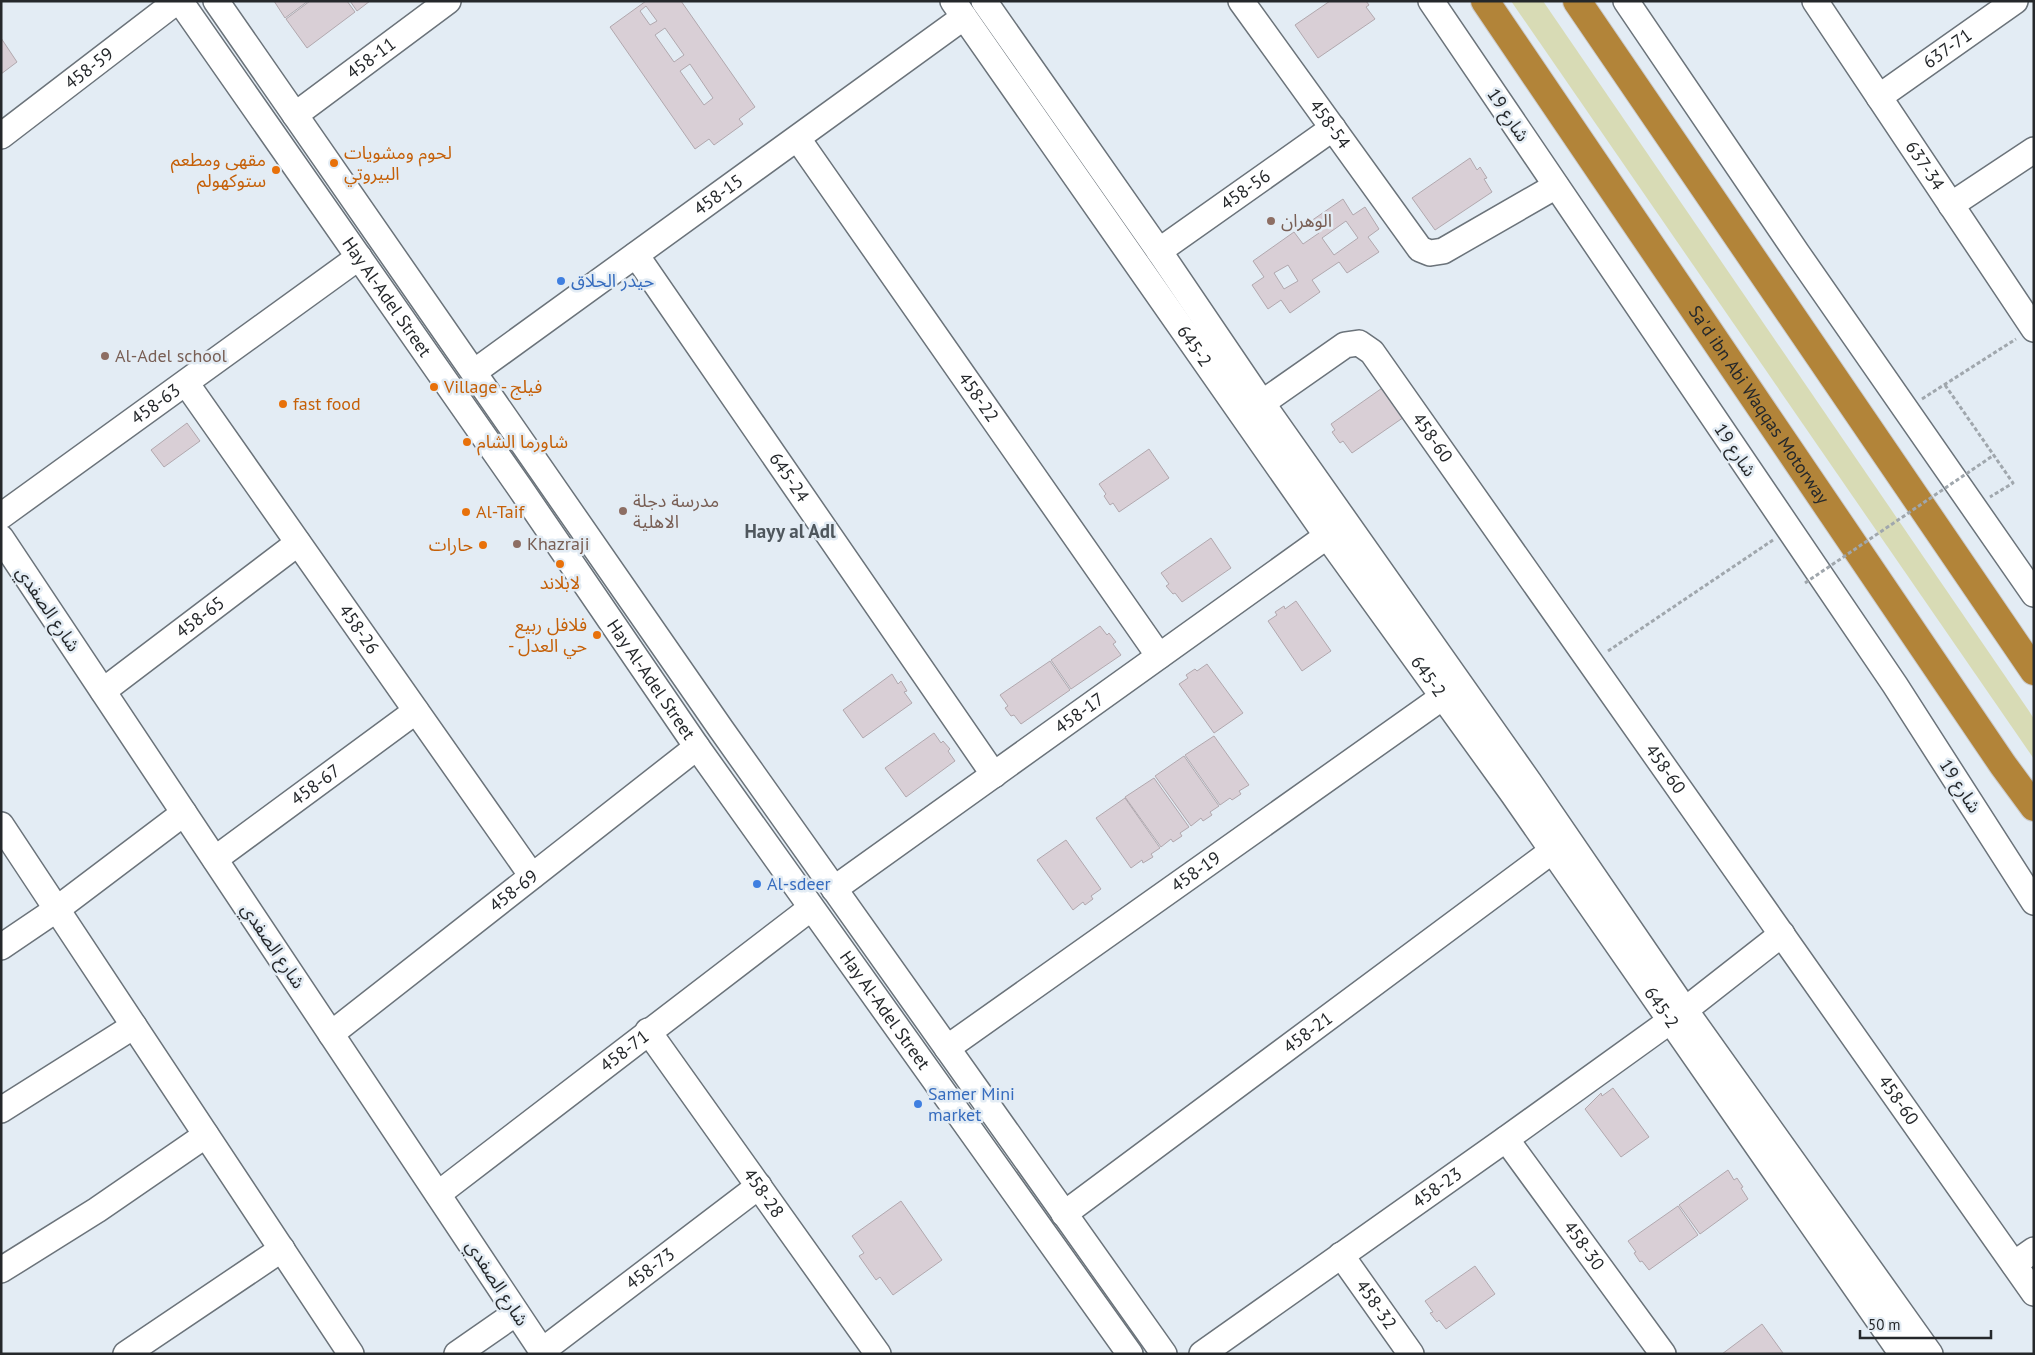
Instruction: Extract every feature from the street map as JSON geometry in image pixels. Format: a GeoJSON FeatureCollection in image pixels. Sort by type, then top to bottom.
{"type":"FeatureCollection","features":[{"type":"Feature","properties":{"kind":"highway","name":"Sa'd ibn Abi Waqqas Motorway"},"geometry":{"type":"LineString","coordinates":[[1485,1],[2003,765],[2034,807]]}},
{"type":"Feature","properties":{"kind":"highway"},"geometry":{"type":"LineString","coordinates":[[1577,1],[2034,671]]}},
{"type":"Feature","properties":{"kind":"highway"},"geometry":{"type":"LineString","coordinates":[[2003,765],[2034,816]]}},
{"type":"Feature","properties":{"kind":"street","name":"458-59"},"geometry":{"type":"LineString","coordinates":[[1,136],[178,1]]}},
{"type":"Feature","properties":{"kind":"street","name":"Hay Al-Adel Street"},"geometry":{"type":"LineString","coordinates":[[178,1],[520,488],[697,747],[1130,1354]]}},
{"type":"Feature","properties":{"kind":"street","name":"Hay Al-Adel Street"},"geometry":{"type":"LineString","coordinates":[[216,1],[834,889],[1164,1354]]}},
{"type":"Feature","properties":{"kind":"street","name":"458-11"},"geometry":{"type":"LineString","coordinates":[[295,115],[448,1]]}},
{"type":"Feature","properties":{"kind":"street","name":"645-2"},"geometry":{"type":"LineString","coordinates":[[984,1],[1159,251],[1521,788],[1677,1015],[1902,1354]]}},
{"type":"Feature","properties":{"kind":"street","name":"458-54"},"geometry":{"type":"LineString","coordinates":[[1241,1],[1420,249],[1430,253],[1443,250],[1556,186]]}},
{"type":"Feature","properties":{"kind":"street","name":"شارع 19"},"geometry":{"type":"LineString","coordinates":[[1431,1],[1895,685],[2034,902]]}},
{"type":"Feature","properties":{"kind":"street"},"geometry":{"type":"LineString","coordinates":[[1626,1],[1905,410],[2033,592]]}},
{"type":"Feature","properties":{"kind":"street","name":"637-34"},"geometry":{"type":"LineString","coordinates":[[1815,1],[2032,322]]}},
{"type":"Feature","properties":{"kind":"street","name":"637-71"},"geometry":{"type":"LineString","coordinates":[[1879,97],[2015,1]]}},
{"type":"Feature","properties":{"kind":"street","name":"645-2"},"geometry":{"type":"LineString","coordinates":[[959,9],[1327,536],[1444,696],[1521,788],[1552,852],[1677,1015],[1930,1354]]}},
{"type":"Feature","properties":{"kind":"street","name":"458-15"},"geometry":{"type":"LineString","coordinates":[[474,372],[798,139],[959,9]]}},
{"type":"Feature","properties":{"kind":"street","name":"458-56"},"geometry":{"type":"LineString","coordinates":[[1159,251],[1333,128]]}},
{"type":"Feature","properties":{"kind":"street","name":"458-22"},"geometry":{"type":"LineString","coordinates":[[798,139],[1159,656]]}},
{"type":"Feature","properties":{"kind":"street"},"geometry":{"type":"LineString","coordinates":[[1951,204],[2034,150]]}},
{"type":"Feature","properties":{"kind":"street","name":"645-24"},"geometry":{"type":"LineString","coordinates":[[636,255],[994,775]]}},
{"type":"Feature","properties":{"kind":"street","name":"458-63"},"geometry":{"type":"LineString","coordinates":[[1,516],[359,257]]}},
{"type":"Feature","properties":{"kind":"street","name":"458-60"},"geometry":{"type":"LineString","coordinates":[[1262,403],[1345,345],[1359,343],[1372,352],[1782,934],[2024,1257],[2034,1293]]}},
{"type":"Feature","properties":{"kind":"street","name":"458-26"},"geometry":{"type":"LineString","coordinates":[[186,383],[532,876]]}},
{"type":"Feature","properties":{"kind":"street"},"geometry":{"type":"LineString","coordinates":[[520,488],[542,471]]}},
{"type":"Feature","properties":{"kind":"street","name":"458-17"},"geometry":{"type":"LineString","coordinates":[[834,889],[1327,536]]}},
{"type":"Feature","properties":{"kind":"street","name":"شارع الصفدي"},"geometry":{"type":"LineString","coordinates":[[1,538],[543,1352]]}},
{"type":"Feature","properties":{"kind":"street","name":"458-65"},"geometry":{"type":"LineString","coordinates":[[103,691],[298,543]]}},
{"type":"Feature","properties":{"kind":"street","name":"458-19"},"geometry":{"type":"LineString","coordinates":[[947,1048],[1444,696]]}},
{"type":"Feature","properties":{"kind":"street","name":"458-67"},"geometry":{"type":"LineString","coordinates":[[215,859],[416,711]]}},
{"type":"Feature","properties":{"kind":"street","name":"458-69"},"geometry":{"type":"LineString","coordinates":[[331,1034],[697,747]]}},
{"type":"Feature","properties":{"kind":"street"},"geometry":{"type":"LineString","coordinates":[[1,947],[57,909],[184,813]]}},
{"type":"Feature","properties":{"kind":"street"},"geometry":{"type":"LineString","coordinates":[[1,825],[351,1354]]}},
{"type":"Feature","properties":{"kind":"street","name":"458-21"},"geometry":{"type":"LineString","coordinates":[[1064,1214],[1552,852]]}},
{"type":"Feature","properties":{"kind":"street","name":"458-71"},"geometry":{"type":"LineString","coordinates":[[438,1194],[648,1031],[811,908]]}},
{"type":"Feature","properties":{"kind":"street","name":"458-23"},"geometry":{"type":"LineString","coordinates":[[1202,1354],[1506,1139],[1677,1015],[1782,934]]}},
{"type":"Feature","properties":{"kind":"street"},"geometry":{"type":"LineString","coordinates":[[1,1110],[134,1026]]}},
{"type":"Feature","properties":{"kind":"street","name":"458-28"},"geometry":{"type":"LineString","coordinates":[[648,1031],[759,1186],[874,1352]]}},
{"type":"Feature","properties":{"kind":"street"},"geometry":{"type":"LineString","coordinates":[[1,1270],[97,1210],[206,1135]]}},
{"type":"Feature","properties":{"kind":"street","name":"458-30"},"geometry":{"type":"LineString","coordinates":[[1506,1139],[1663,1354]]}},
{"type":"Feature","properties":{"kind":"street","name":"458-73"},"geometry":{"type":"LineString","coordinates":[[543,1352],[759,1186]]}},
{"type":"Feature","properties":{"kind":"street"},"geometry":{"type":"LineString","coordinates":[[126,1354],[282,1249]]}},
{"type":"Feature","properties":{"kind":"street","name":"458-32"},"geometry":{"type":"LineString","coordinates":[[1341,1255],[1411,1354]]}},
{"type":"Feature","properties":{"kind":"street"},"geometry":{"type":"LineString","coordinates":[[457,1354],[516,1312]]}},
{"type":"Feature","properties":{"kind":"path"},"geometry":{"type":"LineString","coordinates":[[1905,410],[1945,385],[2032,322]]}},
{"type":"Feature","properties":{"kind":"path"},"geometry":{"type":"LineString","coordinates":[[1945,385],[2013,483]]}},
{"type":"Feature","properties":{"kind":"path"},"geometry":{"type":"LineString","coordinates":[[1805,583],[1994,455]]}},
{"type":"Feature","properties":{"kind":"path"},"geometry":{"type":"LineString","coordinates":[[1591,663],[1789,529]]}},
{"type":"Feature","properties":{"kind":"green space"},"geometry":{"type":"Polygon","coordinates":[[[1511,1],[1543,1],[2029,711],[2034,719],[2034,759],[1511,1]]]}},
{"type":"Feature","properties":{"kind":"building"},"geometry":{"type":"Polygon","coordinates":[[[274,1],[308,1],[285,18],[274,1]]]}},
{"type":"Feature","properties":{"kind":"building"},"geometry":{"type":"Polygon","coordinates":[[[310,1],[347,1],[355,12],[307,48],[286,19],[310,1]]]}},
{"type":"Feature","properties":{"kind":"building"},"geometry":{"type":"Polygon","coordinates":[[[350,1],[370,1],[357,11],[350,1]]]}},
{"type":"Feature","properties":{"kind":"building"},"geometry":{"type":"Polygon","coordinates":[[[646,1],[681,1],[755,107],[739,119],[743,124],[714,145],[709,139],[695,149],[610,27],[646,1]],[[646,6],[640,11],[650,25],[657,21],[646,6]],[[665,28],[655,35],[674,62],[684,55],[665,28]],[[690,64],[680,71],[704,105],[713,98],[690,64]]]}},
{"type":"Feature","properties":{"kind":"building"},"geometry":{"type":"Polygon","coordinates":[[[1330,1],[1366,1],[1369,5],[1366,7],[1375,19],[1318,58],[1295,25],[1330,1]]]}},
{"type":"Feature","properties":{"kind":"building"},"geometry":{"type":"Polygon","coordinates":[[[1,38],[17,62],[1,74],[1,38]]]}},
{"type":"Feature","properties":{"kind":"building"},"geometry":{"type":"Polygon","coordinates":[[[1470,158],[1477,170],[1480,167],[1487,178],[1484,179],[1492,192],[1435,230],[1412,198],[1470,158]]]}},
{"type":"Feature","properties":{"kind":"building"},"geometry":{"type":"Polygon","coordinates":[[[1343,199],[1353,215],[1365,207],[1379,229],[1368,237],[1379,252],[1347,273],[1339,262],[1312,280],[1320,292],[1290,313],[1281,300],[1268,309],[1252,285],[1264,277],[1253,261],[1294,232],[1303,244],[1319,233],[1311,221],[1343,199]],[[1346,221],[1322,238],[1334,255],[1358,238],[1346,221]],[[1288,265],[1274,273],[1284,289],[1298,281],[1288,265]]]}},
{"type":"Feature","properties":{"kind":"building"},"geometry":{"type":"Polygon","coordinates":[[[1385,386],[1407,415],[1352,453],[1343,441],[1340,443],[1332,432],[1335,430],[1331,424],[1385,386]]]}},
{"type":"Feature","properties":{"kind":"building"},"geometry":{"type":"Polygon","coordinates":[[[187,423],[200,441],[164,467],[151,450],[187,423]]]}},
{"type":"Feature","properties":{"kind":"building"},"geometry":{"type":"Polygon","coordinates":[[[1149,449],[1169,478],[1119,512],[1113,503],[1110,505],[1104,496],[1106,494],[1099,484],[1149,449]]]}},
{"type":"Feature","properties":{"kind":"building"},"geometry":{"type":"Polygon","coordinates":[[[1211,538],[1231,568],[1182,602],[1166,586],[1169,584],[1161,573],[1211,538]]]}},
{"type":"Feature","properties":{"kind":"building"},"geometry":{"type":"Polygon","coordinates":[[[1296,601],[1331,651],[1302,671],[1268,621],[1277,615],[1275,612],[1284,606],[1285,609],[1296,601]]]}},
{"type":"Feature","properties":{"kind":"building"},"geometry":{"type":"Polygon","coordinates":[[[1100,626],[1116,642],[1113,644],[1121,655],[1071,689],[1051,660],[1100,626]]]}},
{"type":"Feature","properties":{"kind":"building"},"geometry":{"type":"Polygon","coordinates":[[[1050,661],[1070,690],[1021,724],[1005,708],[1008,706],[1000,695],[1050,661]]]}},
{"type":"Feature","properties":{"kind":"building"},"geometry":{"type":"Polygon","coordinates":[[[1207,664],[1243,713],[1214,733],[1179,684],[1188,678],[1186,675],[1195,669],[1197,671],[1207,664]]]}},
{"type":"Feature","properties":{"kind":"building"},"geometry":{"type":"Polygon","coordinates":[[[892,674],[898,684],[901,681],[907,691],[904,692],[912,703],[863,738],[843,710],[892,674]]]}},
{"type":"Feature","properties":{"kind":"building"},"geometry":{"type":"Polygon","coordinates":[[[934,733],[941,743],[943,741],[950,749],[948,751],[955,761],[906,797],[885,768],[934,733]]]}},
{"type":"Feature","properties":{"kind":"building"},"geometry":{"type":"Polygon","coordinates":[[[1214,736],[1249,785],[1239,791],[1241,794],[1232,800],[1230,798],[1220,805],[1185,755],[1214,736]]]}},
{"type":"Feature","properties":{"kind":"building"},"geometry":{"type":"Polygon","coordinates":[[[1184,756],[1219,806],[1210,812],[1212,815],[1203,821],[1201,818],[1191,826],[1155,776],[1184,756]]]}},
{"type":"Feature","properties":{"kind":"building"},"geometry":{"type":"Polygon","coordinates":[[[1154,778],[1189,827],[1180,833],[1182,836],[1173,842],[1171,839],[1161,847],[1125,797],[1154,778]]]}},
{"type":"Feature","properties":{"kind":"building"},"geometry":{"type":"Polygon","coordinates":[[[1125,798],[1160,848],[1151,854],[1153,857],[1143,863],[1142,860],[1131,868],[1096,818],[1125,798]]]}},
{"type":"Feature","properties":{"kind":"building"},"geometry":{"type":"Polygon","coordinates":[[[1066,840],[1101,889],[1091,896],[1093,899],[1085,905],[1083,902],[1073,910],[1037,860],[1066,840]]]}},
{"type":"Feature","properties":{"kind":"building"},"geometry":{"type":"Polygon","coordinates":[[[1613,1088],[1649,1137],[1621,1157],[1585,1109],[1601,1093],[1602,1096],[1613,1088]]]}},
{"type":"Feature","properties":{"kind":"building"},"geometry":{"type":"Polygon","coordinates":[[[1728,1170],[1734,1180],[1737,1178],[1748,1199],[1700,1234],[1679,1205],[1728,1170]]]}},
{"type":"Feature","properties":{"kind":"building"},"geometry":{"type":"Polygon","coordinates":[[[901,1201],[942,1260],[893,1295],[880,1277],[876,1280],[859,1256],[864,1253],[852,1236],[901,1201]]]}},
{"type":"Feature","properties":{"kind":"building"},"geometry":{"type":"Polygon","coordinates":[[[1678,1206],[1698,1235],[1649,1270],[1642,1261],[1640,1262],[1628,1241],[1678,1206]]]}},
{"type":"Feature","properties":{"kind":"building"},"geometry":{"type":"Polygon","coordinates":[[[1475,1266],[1495,1294],[1446,1329],[1430,1313],[1433,1312],[1425,1301],[1475,1266]]]}},
{"type":"Feature","properties":{"kind":"building"},"geometry":{"type":"Polygon","coordinates":[[[1762,1324],[1783,1353],[1722,1354],[1762,1324]]]}},
{"type":"Feature","properties":{"kind":"place","name":"لحوم ومشويات البيروتي"},"geometry":{"type":"Point","coordinates":[334,163]}},
{"type":"Feature","properties":{"kind":"place","name":"مقهى ومطعم ستوكهولم"},"geometry":{"type":"Point","coordinates":[276,170]}},
{"type":"Feature","properties":{"kind":"place","name":"الوهران"},"geometry":{"type":"Point","coordinates":[1271,221]}},
{"type":"Feature","properties":{"kind":"place","name":"حيدر الحلاق"},"geometry":{"type":"Point","coordinates":[561,281]}},
{"type":"Feature","properties":{"kind":"place","name":"Al-Adel school"},"geometry":{"type":"Point","coordinates":[105,356]}},
{"type":"Feature","properties":{"kind":"place","name":"Village - فيلج"},"geometry":{"type":"Point","coordinates":[434,387]}},
{"type":"Feature","properties":{"kind":"place","name":"fast food"},"geometry":{"type":"Point","coordinates":[283,404]}},
{"type":"Feature","properties":{"kind":"place","name":"شاورما الشام"},"geometry":{"type":"Point","coordinates":[467,442]}},
{"type":"Feature","properties":{"kind":"place","name":"مدرسة دجلة الاهلية"},"geometry":{"type":"Point","coordinates":[623,511]}},
{"type":"Feature","properties":{"kind":"place","name":"Al-Taif"},"geometry":{"type":"Point","coordinates":[466,512]}},
{"type":"Feature","properties":{"kind":"place","name":"Khazraji"},"geometry":{"type":"Point","coordinates":[517,544]}},
{"type":"Feature","properties":{"kind":"place","name":"حارات"},"geometry":{"type":"Point","coordinates":[483,545]}},
{"type":"Feature","properties":{"kind":"place","name":"لابلاند"},"geometry":{"type":"Point","coordinates":[560,564]}},
{"type":"Feature","properties":{"kind":"place","name":"فلافل ربيع - حي العدل"},"geometry":{"type":"Point","coordinates":[597,635]}},
{"type":"Feature","properties":{"kind":"place","name":"Al-sdeer"},"geometry":{"type":"Point","coordinates":[757,884]}},
{"type":"Feature","properties":{"kind":"place","name":"Samer Mini market"},"geometry":{"type":"Point","coordinates":[918,1104]}},
{"type":"Feature","properties":{"kind":"district","name":"Hayy al Adl"},"geometry":{"type":"Point","coordinates":[790,531]}}]}
